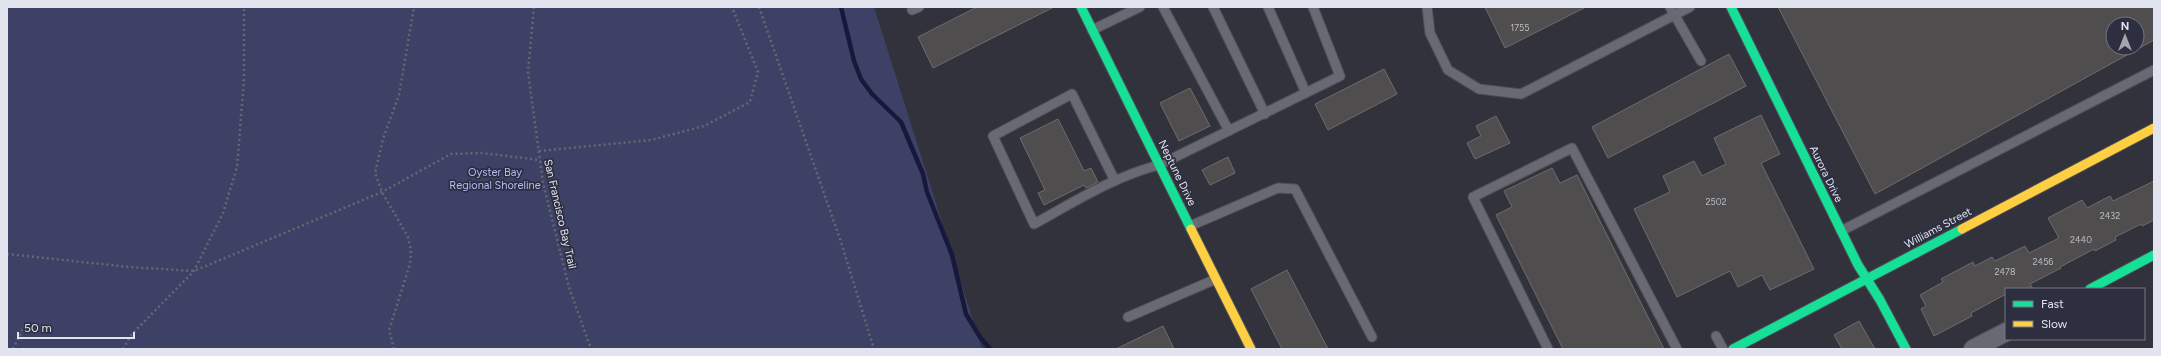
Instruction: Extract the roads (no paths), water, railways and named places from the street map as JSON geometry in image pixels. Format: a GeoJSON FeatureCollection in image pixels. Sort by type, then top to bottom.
{"type":"FeatureCollection","features":[{"type":"Feature","properties":{"kind":"street","name":"Neptune Drive"},"geometry":{"type":"LineString","coordinates":[[1080,7],[1251,349]]}},
{"type":"Feature","properties":{"kind":"street","name":"Aurora Drive"},"geometry":{"type":"LineString","coordinates":[[1731,7],[1841,232],[1906,349]]}},
{"type":"Feature","properties":{"kind":"street","name":"Williams Street"},"geometry":{"type":"LineString","coordinates":[[1733,349],[2154,128]]}},
{"type":"Feature","properties":{"kind":"street"},"geometry":{"type":"LineString","coordinates":[[2092,288],[2154,255]]}},
{"type":"Feature","properties":{"kind":"street"},"geometry":{"type":"LineString","coordinates":[[1973,349],[2005,333]]}},
{"type":"Feature","properties":{"kind":"lane"},"geometry":{"type":"LineString","coordinates":[[1092,30],[1140,7]]}},
{"type":"Feature","properties":{"kind":"lane"},"geometry":{"type":"LineString","coordinates":[[1162,7],[1228,131]]}},
{"type":"Feature","properties":{"kind":"lane"},"geometry":{"type":"LineString","coordinates":[[1212,7],[1265,114]]}},
{"type":"Feature","properties":{"kind":"lane"},"geometry":{"type":"LineString","coordinates":[[1268,7],[1306,93]]}},
{"type":"Feature","properties":{"kind":"lane"},"geometry":{"type":"LineString","coordinates":[[1116,181],[1072,94],[993,136],[1034,224],[1138,170],[1160,165],[1340,76],[1313,7]]}},
{"type":"Feature","properties":{"kind":"lane"},"geometry":{"type":"LineString","coordinates":[[1427,7],[1430,33],[1448,70],[1479,89],[1521,94],[1672,11],[1690,7]]}},
{"type":"Feature","properties":{"kind":"lane"},"geometry":{"type":"LineString","coordinates":[[1672,11],[1701,61]]}},
{"type":"Feature","properties":{"kind":"lane"},"geometry":{"type":"LineString","coordinates":[[1841,232],[2154,70]]}},
{"type":"Feature","properties":{"kind":"lane"},"geometry":{"type":"LineString","coordinates":[[1548,349],[1473,197],[1572,148],[1677,349]]}},
{"type":"Feature","properties":{"kind":"lane"},"geometry":{"type":"LineString","coordinates":[[1190,226],[1278,188],[1295,189],[1372,337]]}},
{"type":"Feature","properties":{"kind":"lane"},"geometry":{"type":"LineString","coordinates":[[1128,317],[1216,279]]}},
{"type":"Feature","properties":{"kind":"lane"},"geometry":{"type":"LineString","coordinates":[[1716,336],[1723,349]]}},
{"type":"Feature","properties":{"kind":"waterway"},"geometry":{"type":"LineString","coordinates":[[841,7],[854,61],[861,79],[872,94],[901,122],[923,174],[927,192],[952,255],[966,314],[980,337],[990,349]]}},
{"type":"Feature","properties":{"kind":"park label","name":"Oyster Bay Regional Shoreline"},"geometry":{"type":"Point","coordinates":[495,178]}}]}
